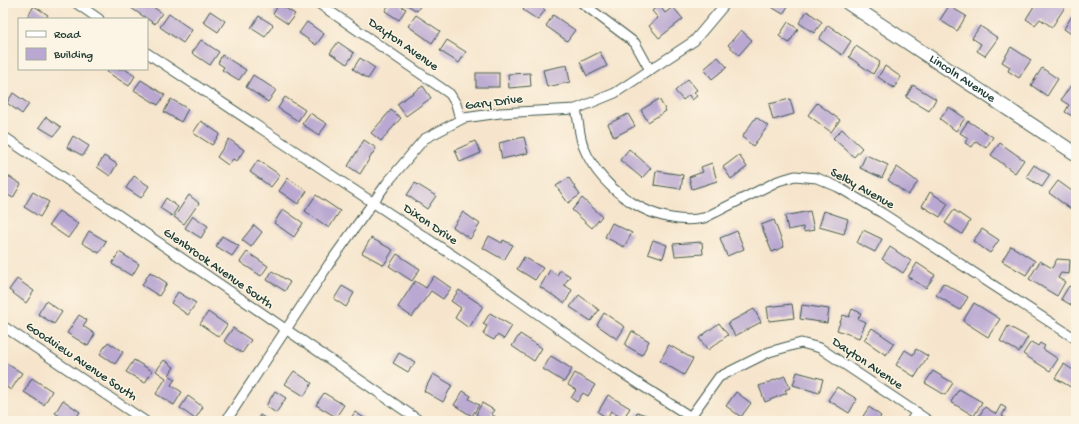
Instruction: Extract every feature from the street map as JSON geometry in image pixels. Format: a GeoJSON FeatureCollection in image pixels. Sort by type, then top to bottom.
{"type":"FeatureCollection","features":[{"type":"Feature","properties":{"kind":"street"},"geometry":{"type":"LineString","coordinates":[[76,3],[98,18]]}},
{"type":"Feature","properties":{"kind":"street","name":"Dayton Avenue"},"geometry":{"type":"LineString","coordinates":[[318,3],[450,94],[456,104],[460,120]]}},
{"type":"Feature","properties":{"kind":"street"},"geometry":{"type":"LineString","coordinates":[[582,3],[636,43],[650,70]]}},
{"type":"Feature","properties":{"kind":"street","name":"Gary Drive"},"geometry":{"type":"LineString","coordinates":[[226,421],[373,202],[424,139],[460,120],[500,113],[576,110],[615,93],[694,41],[726,3]]}},
{"type":"Feature","properties":{"kind":"street","name":"Lincoln Avenue"},"geometry":{"type":"LineString","coordinates":[[848,3],[1076,154]]}},
{"type":"Feature","properties":{"kind":"street","name":"Dixon Drive"},"geometry":{"type":"LineString","coordinates":[[148,54],[484,276],[616,369],[694,419]]}},
{"type":"Feature","properties":{"kind":"street","name":"Selby Avenue"},"geometry":{"type":"LineString","coordinates":[[576,110],[584,148],[603,180],[619,194],[638,206],[669,218],[694,220],[704,218],[778,181],[795,176],[817,178],[838,187],[882,213],[1076,339]]}},
{"type":"Feature","properties":{"kind":"street","name":"Glenbrook Avenue South"},"geometry":{"type":"LineString","coordinates":[[3,136],[286,331],[420,421]]}},
{"type":"Feature","properties":{"kind":"street","name":"Goodview Avenue South"},"geometry":{"type":"LineString","coordinates":[[3,326],[145,421]]}},
{"type":"Feature","properties":{"kind":"street","name":"Dayton Avenue"},"geometry":{"type":"LineString","coordinates":[[694,419],[720,377],[769,352],[801,343],[820,348],[929,421]]}},
{"type":"Feature","properties":{"kind":"street"},"geometry":{"type":"LineString","coordinates":[[911,421],[917,412]]}},
{"type":"Feature","properties":{"kind":"building"},"geometry":{"type":"Polygon","coordinates":[[[134,3],[147,3],[162,13],[155,24],[131,8],[134,3]]]}},
{"type":"Feature","properties":{"kind":"building"},"geometry":{"type":"Polygon","coordinates":[[[390,3],[403,3],[401,6],[406,9],[399,20],[385,11],[390,3]]]}},
{"type":"Feature","properties":{"kind":"building"},"geometry":{"type":"Polygon","coordinates":[[[404,3],[422,3],[417,11],[404,3]]]}},
{"type":"Feature","properties":{"kind":"building"},"geometry":{"type":"Polygon","coordinates":[[[527,3],[535,3],[545,10],[538,20],[523,10],[527,3]]]}},
{"type":"Feature","properties":{"kind":"building"},"geometry":{"type":"Polygon","coordinates":[[[765,3],[790,3],[783,14],[765,3]]]}},
{"type":"Feature","properties":{"kind":"building"},"geometry":{"type":"Polygon","coordinates":[[[1036,3],[1058,3],[1065,7],[1052,27],[1040,19],[1035,25],[1026,19],[1036,3]]]}},
{"type":"Feature","properties":{"kind":"building"},"geometry":{"type":"Polygon","coordinates":[[[279,4],[295,14],[288,24],[273,14],[279,4]]]}},
{"type":"Feature","properties":{"kind":"building"},"geometry":{"type":"Polygon","coordinates":[[[659,5],[665,13],[673,7],[683,19],[659,38],[649,26],[658,18],[652,11],[659,5]]]}},
{"type":"Feature","properties":{"kind":"building"},"geometry":{"type":"Polygon","coordinates":[[[34,6],[48,15],[46,18],[27,18],[34,6]]]}},
{"type":"Feature","properties":{"kind":"building"},"geometry":{"type":"Polygon","coordinates":[[[949,6],[966,16],[957,31],[940,20],[949,6]]]}},
{"type":"Feature","properties":{"kind":"building"},"geometry":{"type":"Polygon","coordinates":[[[1076,9],[1076,37],[1064,29],[1076,9]]]}},
{"type":"Feature","properties":{"kind":"building"},"geometry":{"type":"Polygon","coordinates":[[[210,11],[225,21],[218,32],[203,22],[210,11]]]}},
{"type":"Feature","properties":{"kind":"building"},"geometry":{"type":"Polygon","coordinates":[[[807,11],[822,22],[814,33],[799,23],[807,11]]]}},
{"type":"Feature","properties":{"kind":"building"},"geometry":{"type":"Polygon","coordinates":[[[169,14],[192,30],[183,43],[160,27],[169,14]]]}},
{"type":"Feature","properties":{"kind":"building"},"geometry":{"type":"Polygon","coordinates":[[[416,15],[440,31],[432,43],[408,26],[416,15]]]}},
{"type":"Feature","properties":{"kind":"building"},"geometry":{"type":"Polygon","coordinates":[[[553,15],[575,30],[567,41],[546,26],[553,15]]]}},
{"type":"Feature","properties":{"kind":"building"},"geometry":{"type":"Polygon","coordinates":[[[259,16],[273,25],[265,37],[251,28],[259,16]]]}},
{"type":"Feature","properties":{"kind":"building"},"geometry":{"type":"Polygon","coordinates":[[[307,22],[324,34],[316,45],[299,33],[307,22]]]}},
{"type":"Feature","properties":{"kind":"building"},"geometry":{"type":"Polygon","coordinates":[[[788,22],[798,29],[789,43],[779,36],[788,22]]]}},
{"type":"Feature","properties":{"kind":"building"},"geometry":{"type":"Polygon","coordinates":[[[828,25],[851,41],[842,55],[819,39],[828,25]]]}},
{"type":"Feature","properties":{"kind":"building"},"geometry":{"type":"Polygon","coordinates":[[[980,26],[998,38],[985,56],[977,51],[981,44],[972,38],[980,26]]]}},
{"type":"Feature","properties":{"kind":"building"},"geometry":{"type":"Polygon","coordinates":[[[741,30],[752,40],[739,55],[728,45],[741,30]]]}},
{"type":"Feature","properties":{"kind":"building"},"geometry":{"type":"Polygon","coordinates":[[[201,40],[219,52],[210,65],[192,53],[201,40]]]}},
{"type":"Feature","properties":{"kind":"building"},"geometry":{"type":"Polygon","coordinates":[[[447,40],[466,52],[459,63],[440,51],[447,40]]]}},
{"type":"Feature","properties":{"kind":"building"},"geometry":{"type":"Polygon","coordinates":[[[338,42],[354,53],[347,64],[330,53],[338,42]]]}},
{"type":"Feature","properties":{"kind":"building"},"geometry":{"type":"Polygon","coordinates":[[[856,46],[880,62],[873,74],[849,57],[856,46]]]}},
{"type":"Feature","properties":{"kind":"building"},"geometry":{"type":"Polygon","coordinates":[[[1011,47],[1031,60],[1019,78],[1008,71],[1010,67],[1002,62],[1011,47]]]}},
{"type":"Feature","properties":{"kind":"building"},"geometry":{"type":"Polygon","coordinates":[[[600,52],[607,66],[587,76],[580,62],[600,52]]]}},
{"type":"Feature","properties":{"kind":"building"},"geometry":{"type":"Polygon","coordinates":[[[222,55],[246,70],[239,80],[222,70],[224,67],[218,63],[222,55]]]}},
{"type":"Feature","properties":{"kind":"building"},"geometry":{"type":"Polygon","coordinates":[[[718,57],[727,67],[712,79],[704,69],[718,57]]]}},
{"type":"Feature","properties":{"kind":"building"},"geometry":{"type":"Polygon","coordinates":[[[360,58],[375,68],[368,79],[353,69],[360,58]]]}},
{"type":"Feature","properties":{"kind":"building"},"geometry":{"type":"Polygon","coordinates":[[[567,65],[570,82],[547,87],[543,70],[567,65]]]}},
{"type":"Feature","properties":{"kind":"building"},"geometry":{"type":"Polygon","coordinates":[[[885,66],[901,77],[894,88],[878,77],[885,66]]]}},
{"type":"Feature","properties":{"kind":"building"},"geometry":{"type":"Polygon","coordinates":[[[1042,68],[1058,79],[1047,96],[1031,85],[1042,68]]]}},
{"type":"Feature","properties":{"kind":"building"},"geometry":{"type":"Polygon","coordinates":[[[108,70],[126,70],[135,76],[129,86],[107,72],[108,70]]]}},
{"type":"Feature","properties":{"kind":"building"},"geometry":{"type":"Polygon","coordinates":[[[476,73],[499,73],[499,87],[476,87],[476,73]]]}},
{"type":"Feature","properties":{"kind":"building"},"geometry":{"type":"Polygon","coordinates":[[[530,73],[531,86],[509,88],[508,74],[530,73]]]}},
{"type":"Feature","properties":{"kind":"building"},"geometry":{"type":"Polygon","coordinates":[[[253,75],[276,90],[268,102],[246,87],[253,75]]]}},
{"type":"Feature","properties":{"kind":"building"},"geometry":{"type":"Polygon","coordinates":[[[688,79],[697,90],[694,92],[697,96],[692,100],[689,95],[683,100],[675,91],[688,79]]]}},
{"type":"Feature","properties":{"kind":"building"},"geometry":{"type":"Polygon","coordinates":[[[141,80],[165,95],[158,105],[134,90],[141,80]]]}},
{"type":"Feature","properties":{"kind":"building"},"geometry":{"type":"Polygon","coordinates":[[[913,85],[936,99],[929,111],[906,97],[913,85]]]}},
{"type":"Feature","properties":{"kind":"building"},"geometry":{"type":"Polygon","coordinates":[[[1071,85],[1076,88],[1076,118],[1065,112],[1069,105],[1061,100],[1071,85]]]}},
{"type":"Feature","properties":{"kind":"building"},"geometry":{"type":"Polygon","coordinates":[[[423,86],[431,98],[406,116],[397,104],[423,86]]]}},
{"type":"Feature","properties":{"kind":"building"},"geometry":{"type":"Polygon","coordinates":[[[13,93],[29,104],[22,114],[7,103],[13,93]]]}},
{"type":"Feature","properties":{"kind":"building"},"geometry":{"type":"Polygon","coordinates":[[[285,97],[305,110],[298,121],[278,108],[285,97]]]}},
{"type":"Feature","properties":{"kind":"building"},"geometry":{"type":"Polygon","coordinates":[[[171,99],[188,109],[181,122],[164,112],[171,99]]]}},
{"type":"Feature","properties":{"kind":"building"},"geometry":{"type":"Polygon","coordinates":[[[659,99],[666,111],[648,122],[641,110],[659,99]]]}},
{"type":"Feature","properties":{"kind":"building"},"geometry":{"type":"Polygon","coordinates":[[[790,99],[794,114],[773,120],[769,104],[790,99]]]}},
{"type":"Feature","properties":{"kind":"building"},"geometry":{"type":"Polygon","coordinates":[[[817,103],[840,120],[831,132],[808,115],[817,103]]]}},
{"type":"Feature","properties":{"kind":"building"},"geometry":{"type":"Polygon","coordinates":[[[949,107],[965,118],[956,131],[940,119],[949,107]]]}},
{"type":"Feature","properties":{"kind":"building"},"geometry":{"type":"Polygon","coordinates":[[[391,110],[401,118],[381,141],[371,133],[391,110]]]}},
{"type":"Feature","properties":{"kind":"building"},"geometry":{"type":"Polygon","coordinates":[[[310,113],[327,124],[319,135],[302,124],[310,113]]]}},
{"type":"Feature","properties":{"kind":"building"},"geometry":{"type":"Polygon","coordinates":[[[628,114],[635,126],[614,137],[608,124],[628,114]]]}},
{"type":"Feature","properties":{"kind":"building"},"geometry":{"type":"Polygon","coordinates":[[[46,117],[61,127],[54,136],[39,127],[46,117]]]}},
{"type":"Feature","properties":{"kind":"building"},"geometry":{"type":"Polygon","coordinates":[[[756,117],[768,126],[753,146],[742,137],[756,117]]]}},
{"type":"Feature","properties":{"kind":"building"},"geometry":{"type":"Polygon","coordinates":[[[201,121],[220,134],[212,145],[193,133],[201,121]]]}},
{"type":"Feature","properties":{"kind":"building"},"geometry":{"type":"Polygon","coordinates":[[[968,121],[993,137],[986,148],[976,141],[972,147],[965,143],[968,138],[960,133],[968,121]]]}},
{"type":"Feature","properties":{"kind":"building"},"geometry":{"type":"Polygon","coordinates":[[[842,129],[862,148],[854,157],[833,138],[842,129]]]}},
{"type":"Feature","properties":{"kind":"building"},"geometry":{"type":"Polygon","coordinates":[[[73,136],[89,146],[83,156],[67,147],[73,136]]]}},
{"type":"Feature","properties":{"kind":"building"},"geometry":{"type":"Polygon","coordinates":[[[524,137],[528,153],[502,159],[499,143],[524,137]]]}},
{"type":"Feature","properties":{"kind":"building"},"geometry":{"type":"Polygon","coordinates":[[[229,139],[244,150],[237,161],[233,159],[228,165],[217,157],[229,139]]]}},
{"type":"Feature","properties":{"kind":"building"},"geometry":{"type":"Polygon","coordinates":[[[364,140],[376,148],[360,174],[348,166],[364,140]]]}},
{"type":"Feature","properties":{"kind":"building"},"geometry":{"type":"Polygon","coordinates":[[[475,141],[481,153],[460,162],[455,150],[475,141]]]}},
{"type":"Feature","properties":{"kind":"building"},"geometry":{"type":"Polygon","coordinates":[[[1000,143],[1024,160],[1015,173],[991,155],[1000,143]]]}},
{"type":"Feature","properties":{"kind":"building"},"geometry":{"type":"Polygon","coordinates":[[[629,149],[651,168],[642,178],[620,160],[629,149]]]}},
{"type":"Feature","properties":{"kind":"building"},"geometry":{"type":"Polygon","coordinates":[[[739,155],[747,167],[731,179],[723,167],[739,155]]]}},
{"type":"Feature","properties":{"kind":"building"},"geometry":{"type":"Polygon","coordinates":[[[866,155],[888,165],[882,178],[860,168],[866,155]]]}},
{"type":"Feature","properties":{"kind":"building"},"geometry":{"type":"Polygon","coordinates":[[[104,156],[117,164],[110,176],[97,167],[104,156]]]}},
{"type":"Feature","properties":{"kind":"building"},"geometry":{"type":"Polygon","coordinates":[[[258,160],[280,175],[271,187],[250,172],[258,160]]]}},
{"type":"Feature","properties":{"kind":"building"},"geometry":{"type":"Polygon","coordinates":[[[712,163],[717,181],[692,189],[689,177],[703,172],[701,167],[712,163]]]}},
{"type":"Feature","properties":{"kind":"building"},"geometry":{"type":"Polygon","coordinates":[[[1034,165],[1050,175],[1042,187],[1026,177],[1034,165]]]}},
{"type":"Feature","properties":{"kind":"building"},"geometry":{"type":"Polygon","coordinates":[[[897,167],[918,182],[908,195],[888,180],[897,167]]]}},
{"type":"Feature","properties":{"kind":"building"},"geometry":{"type":"Polygon","coordinates":[[[656,171],[683,175],[681,189],[654,185],[656,171]]]}},
{"type":"Feature","properties":{"kind":"building"},"geometry":{"type":"Polygon","coordinates":[[[3,173],[21,184],[13,198],[3,192],[3,173]]]}},
{"type":"Feature","properties":{"kind":"building"},"geometry":{"type":"Polygon","coordinates":[[[134,176],[149,186],[141,198],[126,188],[134,176]]]}},
{"type":"Feature","properties":{"kind":"building"},"geometry":{"type":"Polygon","coordinates":[[[288,178],[307,191],[298,204],[279,191],[288,178]]]}},
{"type":"Feature","properties":{"kind":"building"},"geometry":{"type":"Polygon","coordinates":[[[569,178],[580,195],[568,203],[556,186],[569,178]]]}},
{"type":"Feature","properties":{"kind":"building"},"geometry":{"type":"Polygon","coordinates":[[[1058,181],[1076,194],[1076,203],[1071,209],[1049,193],[1058,181]]]}},
{"type":"Feature","properties":{"kind":"building"},"geometry":{"type":"Polygon","coordinates":[[[415,183],[436,196],[427,209],[407,195],[415,183]]]}},
{"type":"Feature","properties":{"kind":"building"},"geometry":{"type":"Polygon","coordinates":[[[33,192],[49,202],[40,217],[24,207],[33,192]]]}},
{"type":"Feature","properties":{"kind":"building"},"geometry":{"type":"Polygon","coordinates":[[[930,192],[948,204],[940,217],[922,206],[930,192]]]}},
{"type":"Feature","properties":{"kind":"building"},"geometry":{"type":"Polygon","coordinates":[[[189,195],[199,203],[184,224],[174,217],[189,195]]]}},
{"type":"Feature","properties":{"kind":"building"},"geometry":{"type":"Polygon","coordinates":[[[316,195],[340,211],[329,228],[305,211],[316,195]]]}},
{"type":"Feature","properties":{"kind":"building"},"geometry":{"type":"Polygon","coordinates":[[[166,198],[178,207],[172,216],[160,208],[166,198]]]}},
{"type":"Feature","properties":{"kind":"building"},"geometry":{"type":"Polygon","coordinates":[[[582,198],[602,216],[592,228],[572,210],[582,198]]]}},
{"type":"Feature","properties":{"kind":"building"},"geometry":{"type":"Polygon","coordinates":[[[283,209],[303,223],[294,237],[274,223],[283,209]]]}},
{"type":"Feature","properties":{"kind":"building"},"geometry":{"type":"Polygon","coordinates":[[[954,210],[970,221],[962,234],[945,223],[954,210]]]}},
{"type":"Feature","properties":{"kind":"building"},"geometry":{"type":"Polygon","coordinates":[[[59,211],[78,224],[68,238],[49,225],[59,211]]]}},
{"type":"Feature","properties":{"kind":"building"},"geometry":{"type":"Polygon","coordinates":[[[810,211],[814,230],[804,232],[803,227],[788,230],[785,216],[810,211]]]}},
{"type":"Feature","properties":{"kind":"building"},"geometry":{"type":"Polygon","coordinates":[[[824,211],[848,219],[844,234],[819,227],[824,211]]]}},
{"type":"Feature","properties":{"kind":"building"},"geometry":{"type":"Polygon","coordinates":[[[463,212],[480,224],[470,239],[453,227],[463,212]]]}},
{"type":"Feature","properties":{"kind":"building"},"geometry":{"type":"Polygon","coordinates":[[[193,216],[208,226],[201,238],[185,228],[193,216]]]}},
{"type":"Feature","properties":{"kind":"building"},"geometry":{"type":"Polygon","coordinates":[[[774,220],[784,247],[772,252],[761,225],[774,220]]]}},
{"type":"Feature","properties":{"kind":"building"},"geometry":{"type":"Polygon","coordinates":[[[612,223],[632,233],[624,247],[605,237],[612,223]]]}},
{"type":"Feature","properties":{"kind":"building"},"geometry":{"type":"Polygon","coordinates":[[[254,225],[262,232],[251,247],[242,240],[254,225]]]}},
{"type":"Feature","properties":{"kind":"building"},"geometry":{"type":"Polygon","coordinates":[[[982,229],[999,240],[990,253],[973,241],[982,229]]]}},
{"type":"Feature","properties":{"kind":"building"},"geometry":{"type":"Polygon","coordinates":[[[863,230],[882,239],[875,252],[857,243],[863,230]]]}},
{"type":"Feature","properties":{"kind":"building"},"geometry":{"type":"Polygon","coordinates":[[[89,231],[106,241],[99,253],[82,243],[89,231]]]}},
{"type":"Feature","properties":{"kind":"building"},"geometry":{"type":"Polygon","coordinates":[[[737,231],[744,249],[727,256],[720,238],[737,231]]]}},
{"type":"Feature","properties":{"kind":"building"},"geometry":{"type":"Polygon","coordinates":[[[222,236],[239,246],[232,256],[216,246],[222,236]]]}},
{"type":"Feature","properties":{"kind":"building"},"geometry":{"type":"Polygon","coordinates":[[[489,236],[502,243],[503,240],[513,245],[504,260],[483,248],[489,236]]]}},
{"type":"Feature","properties":{"kind":"building"},"geometry":{"type":"Polygon","coordinates":[[[371,238],[393,250],[384,265],[362,253],[371,238]]]}},
{"type":"Feature","properties":{"kind":"building"},"geometry":{"type":"Polygon","coordinates":[[[653,240],[667,245],[663,258],[648,253],[653,240]]]}},
{"type":"Feature","properties":{"kind":"building"},"geometry":{"type":"Polygon","coordinates":[[[702,242],[703,254],[675,256],[673,244],[702,242]]]}},
{"type":"Feature","properties":{"kind":"building"},"geometry":{"type":"Polygon","coordinates":[[[1011,246],[1035,261],[1026,275],[1002,261],[1011,246]]]}},
{"type":"Feature","properties":{"kind":"building"},"geometry":{"type":"Polygon","coordinates":[[[890,247],[911,261],[903,273],[882,259],[890,247]]]}},
{"type":"Feature","properties":{"kind":"building"},"geometry":{"type":"Polygon","coordinates":[[[119,252],[139,264],[132,276],[112,264],[119,252]]]}},
{"type":"Feature","properties":{"kind":"building"},"geometry":{"type":"Polygon","coordinates":[[[247,252],[268,266],[261,276],[240,262],[247,252]]]}},
{"type":"Feature","properties":{"kind":"building"},"geometry":{"type":"Polygon","coordinates":[[[397,254],[420,269],[412,281],[389,266],[397,254]]]}},
{"type":"Feature","properties":{"kind":"building"},"geometry":{"type":"Polygon","coordinates":[[[524,257],[543,268],[535,280],[517,269],[524,257]]]}},
{"type":"Feature","properties":{"kind":"building"},"geometry":{"type":"Polygon","coordinates":[[[1057,259],[1070,260],[1069,274],[1061,273],[1058,278],[1065,282],[1057,296],[1029,279],[1040,261],[1052,268],[1057,259]]]}},
{"type":"Feature","properties":{"kind":"building"},"geometry":{"type":"Polygon","coordinates":[[[917,263],[935,275],[926,288],[908,277],[917,263]]]}},
{"type":"Feature","properties":{"kind":"building"},"geometry":{"type":"Polygon","coordinates":[[[550,270],[557,275],[560,270],[570,276],[564,285],[572,290],[565,303],[540,287],[550,270]]]}},
{"type":"Feature","properties":{"kind":"building"},"geometry":{"type":"Polygon","coordinates":[[[272,271],[290,282],[285,291],[267,280],[272,271]]]}},
{"type":"Feature","properties":{"kind":"building"},"geometry":{"type":"Polygon","coordinates":[[[150,272],[167,283],[159,296],[142,285],[150,272]]]}},
{"type":"Feature","properties":{"kind":"building"},"geometry":{"type":"Polygon","coordinates":[[[434,276],[451,288],[443,299],[431,291],[412,317],[398,307],[415,281],[426,288],[434,276]]]}},
{"type":"Feature","properties":{"kind":"building"},"geometry":{"type":"Polygon","coordinates":[[[17,279],[34,291],[26,303],[9,290],[17,279]]]}},
{"type":"Feature","properties":{"kind":"building"},"geometry":{"type":"Polygon","coordinates":[[[943,283],[968,297],[960,310],[936,295],[943,283]]]}},
{"type":"Feature","properties":{"kind":"building"},"geometry":{"type":"Polygon","coordinates":[[[342,286],[354,293],[346,307],[334,299],[342,286]]]}},
{"type":"Feature","properties":{"kind":"building"},"geometry":{"type":"Polygon","coordinates":[[[1069,286],[1076,290],[1076,308],[1061,299],[1069,286]]]}},
{"type":"Feature","properties":{"kind":"building"},"geometry":{"type":"Polygon","coordinates":[[[459,290],[483,306],[469,328],[455,318],[461,308],[451,301],[459,290]]]}},
{"type":"Feature","properties":{"kind":"building"},"geometry":{"type":"Polygon","coordinates":[[[178,292],[196,303],[188,315],[171,303],[178,292]]]}},
{"type":"Feature","properties":{"kind":"building"},"geometry":{"type":"Polygon","coordinates":[[[579,295],[599,310],[591,321],[570,307],[579,295]]]}},
{"type":"Feature","properties":{"kind":"building"},"geometry":{"type":"Polygon","coordinates":[[[46,301],[62,312],[54,324],[38,314],[46,301]]]}},
{"type":"Feature","properties":{"kind":"building"},"geometry":{"type":"Polygon","coordinates":[[[974,303],[1000,319],[988,337],[963,321],[974,303]]]}},
{"type":"Feature","properties":{"kind":"building"},"geometry":{"type":"Polygon","coordinates":[[[792,304],[794,318],[769,321],[767,307],[792,304]]]}},
{"type":"Feature","properties":{"kind":"building"},"geometry":{"type":"Polygon","coordinates":[[[802,305],[829,309],[827,323],[800,319],[802,305]]]}},
{"type":"Feature","properties":{"kind":"building"},"geometry":{"type":"Polygon","coordinates":[[[754,309],[761,322],[735,336],[728,323],[754,309]]]}},
{"type":"Feature","properties":{"kind":"building"},"geometry":{"type":"Polygon","coordinates":[[[852,309],[861,313],[858,319],[866,322],[859,338],[837,330],[843,315],[849,317],[852,309]]]}},
{"type":"Feature","properties":{"kind":"building"},"geometry":{"type":"Polygon","coordinates":[[[208,312],[227,325],[219,337],[200,324],[208,312]]]}},
{"type":"Feature","properties":{"kind":"building"},"geometry":{"type":"Polygon","coordinates":[[[490,313],[512,326],[504,339],[497,335],[494,340],[483,334],[487,326],[483,324],[490,313]]]}},
{"type":"Feature","properties":{"kind":"building"},"geometry":{"type":"Polygon","coordinates":[[[604,313],[625,327],[617,339],[597,325],[604,313]]]}},
{"type":"Feature","properties":{"kind":"building"},"geometry":{"type":"Polygon","coordinates":[[[79,315],[87,320],[83,326],[95,334],[88,346],[67,333],[79,315]]]}},
{"type":"Feature","properties":{"kind":"building"},"geometry":{"type":"Polygon","coordinates":[[[719,323],[728,335],[708,350],[699,338],[719,323]]]}},
{"type":"Feature","properties":{"kind":"building"},"geometry":{"type":"Polygon","coordinates":[[[1008,326],[1028,337],[1019,352],[1000,341],[1008,326]]]}},
{"type":"Feature","properties":{"kind":"building"},"geometry":{"type":"Polygon","coordinates":[[[233,328],[251,340],[242,353],[224,341],[233,328]]]}},
{"type":"Feature","properties":{"kind":"building"},"geometry":{"type":"Polygon","coordinates":[[[872,328],[894,343],[886,355],[864,340],[872,328]]]}},
{"type":"Feature","properties":{"kind":"building"},"geometry":{"type":"Polygon","coordinates":[[[632,331],[649,341],[642,355],[625,345],[632,331]]]}},
{"type":"Feature","properties":{"kind":"building"},"geometry":{"type":"Polygon","coordinates":[[[520,334],[542,348],[534,361],[512,346],[520,334]]]}},
{"type":"Feature","properties":{"kind":"building"},"geometry":{"type":"Polygon","coordinates":[[[108,342],[123,352],[115,364],[100,354],[108,342]]]}},
{"type":"Feature","properties":{"kind":"building"},"geometry":{"type":"Polygon","coordinates":[[[1031,342],[1038,346],[1040,343],[1045,346],[1043,349],[1058,359],[1050,371],[1023,354],[1031,342]]]}},
{"type":"Feature","properties":{"kind":"building"},"geometry":{"type":"Polygon","coordinates":[[[669,345],[693,359],[684,375],[660,361],[669,345]]]}},
{"type":"Feature","properties":{"kind":"building"},"geometry":{"type":"Polygon","coordinates":[[[916,349],[928,356],[915,377],[896,365],[905,350],[913,355],[916,349]]]}},
{"type":"Feature","properties":{"kind":"building"},"geometry":{"type":"Polygon","coordinates":[[[399,353],[415,362],[408,372],[393,363],[399,353]]]}},
{"type":"Feature","properties":{"kind":"building"},"geometry":{"type":"Polygon","coordinates":[[[551,356],[572,369],[564,382],[543,369],[551,356]]]}},
{"type":"Feature","properties":{"kind":"building"},"geometry":{"type":"Polygon","coordinates":[[[134,360],[152,371],[145,383],[126,372],[134,360]]]}},
{"type":"Feature","properties":{"kind":"building"},"geometry":{"type":"Polygon","coordinates":[[[164,360],[174,367],[169,375],[175,379],[171,385],[182,392],[174,405],[156,394],[166,378],[156,371],[164,360]]]}},
{"type":"Feature","properties":{"kind":"building"},"geometry":{"type":"Polygon","coordinates":[[[4,362],[22,373],[11,390],[3,385],[6,377],[3,375],[4,362]]]}},
{"type":"Feature","properties":{"kind":"building"},"geometry":{"type":"Polygon","coordinates":[[[1064,364],[1076,372],[1076,390],[1055,378],[1064,364]]]}},
{"type":"Feature","properties":{"kind":"building"},"geometry":{"type":"Polygon","coordinates":[[[294,371],[312,383],[304,396],[285,384],[294,371]]]}},
{"type":"Feature","properties":{"kind":"building"},"geometry":{"type":"Polygon","coordinates":[[[933,371],[953,383],[945,395],[925,383],[933,371]]]}},
{"type":"Feature","properties":{"kind":"building"},"geometry":{"type":"Polygon","coordinates":[[[797,372],[823,379],[819,393],[793,385],[797,372]]]}},
{"type":"Feature","properties":{"kind":"building"},"geometry":{"type":"Polygon","coordinates":[[[575,373],[595,385],[588,396],[583,393],[577,402],[571,398],[576,390],[568,385],[575,373]]]}},
{"type":"Feature","properties":{"kind":"building"},"geometry":{"type":"Polygon","coordinates":[[[433,374],[452,385],[443,402],[424,391],[433,374]]]}},
{"type":"Feature","properties":{"kind":"building"},"geometry":{"type":"Polygon","coordinates":[[[785,376],[790,388],[785,390],[787,393],[765,402],[759,386],[785,376]]]}},
{"type":"Feature","properties":{"kind":"building"},"geometry":{"type":"Polygon","coordinates":[[[32,378],[52,391],[44,405],[24,392],[32,378]]]}},
{"type":"Feature","properties":{"kind":"building"},"geometry":{"type":"Polygon","coordinates":[[[837,387],[857,399],[849,413],[828,400],[837,387]]]}},
{"type":"Feature","properties":{"kind":"building"},"geometry":{"type":"Polygon","coordinates":[[[959,389],[982,402],[974,416],[951,402],[959,389]]]}},
{"type":"Feature","properties":{"kind":"building"},"geometry":{"type":"Polygon","coordinates":[[[275,391],[286,398],[276,413],[266,406],[275,391]]]}},
{"type":"Feature","properties":{"kind":"building"},"geometry":{"type":"Polygon","coordinates":[[[463,391],[471,396],[469,399],[479,405],[472,416],[454,405],[463,391]]]}},
{"type":"Feature","properties":{"kind":"building"},"geometry":{"type":"Polygon","coordinates":[[[736,392],[751,403],[741,417],[726,406],[736,392]]]}},
{"type":"Feature","properties":{"kind":"building"},"geometry":{"type":"Polygon","coordinates":[[[324,393],[344,405],[336,417],[316,405],[324,393]]]}},
{"type":"Feature","properties":{"kind":"building"},"geometry":{"type":"Polygon","coordinates":[[[608,395],[630,408],[623,419],[611,411],[607,418],[598,412],[608,395]]]}},
{"type":"Feature","properties":{"kind":"building"},"geometry":{"type":"Polygon","coordinates":[[[188,396],[203,407],[195,419],[180,408],[188,396]]]}},
{"type":"Feature","properties":{"kind":"building"},"geometry":{"type":"Polygon","coordinates":[[[63,400],[80,412],[74,421],[67,421],[55,413],[63,400]]]}},
{"type":"Feature","properties":{"kind":"building"},"geometry":{"type":"Polygon","coordinates":[[[482,403],[494,410],[491,414],[502,421],[485,421],[476,414],[482,403]]]}},
{"type":"Feature","properties":{"kind":"building"},"geometry":{"type":"Polygon","coordinates":[[[1001,405],[1006,408],[1002,416],[1007,419],[1006,421],[980,421],[977,419],[985,407],[996,414],[1001,405]]]}},
{"type":"Feature","properties":{"kind":"building"},"geometry":{"type":"Polygon","coordinates":[[[869,407],[881,416],[878,421],[860,421],[869,407]]]}},
{"type":"Feature","properties":{"kind":"building"},"geometry":{"type":"Polygon","coordinates":[[[355,412],[369,421],[349,421],[355,412]]]}},
{"type":"Feature","properties":{"kind":"building"},"geometry":{"type":"Polygon","coordinates":[[[637,412],[663,421],[634,421],[637,412]]]}},
{"type":"Feature","properties":{"kind":"building"},"geometry":{"type":"Polygon","coordinates":[[[260,415],[269,421],[257,421],[260,415]]]}}]}
